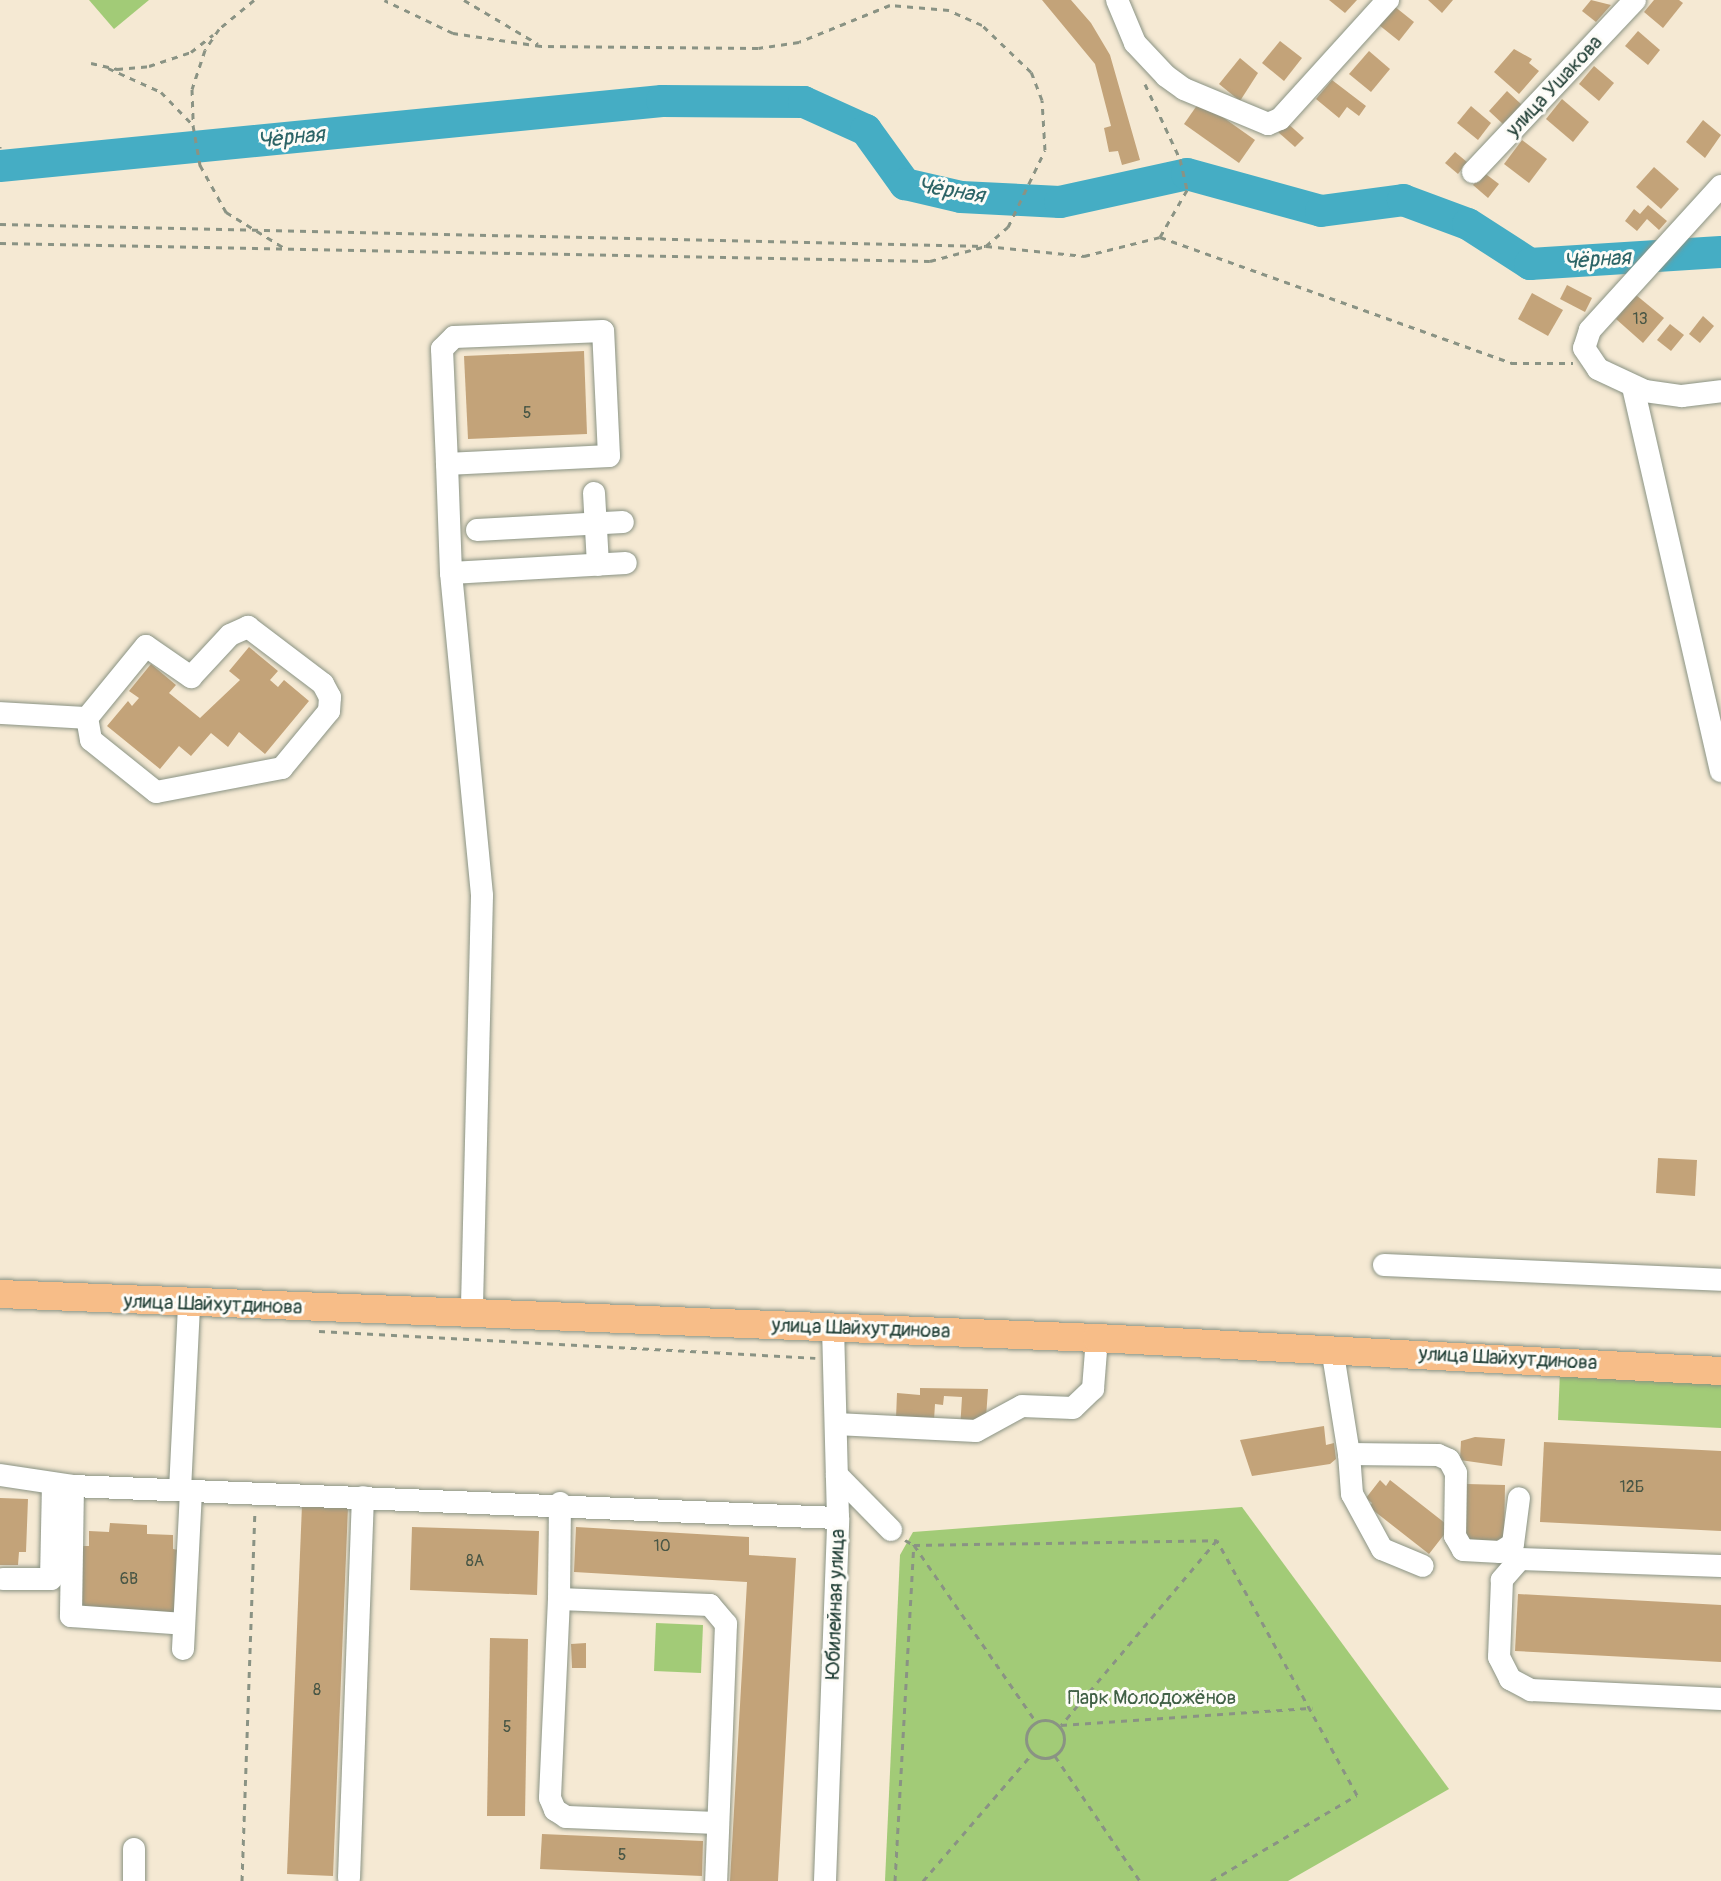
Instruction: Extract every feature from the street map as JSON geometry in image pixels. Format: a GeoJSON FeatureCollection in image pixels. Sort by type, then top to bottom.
{"type":"FeatureCollection","features":[{"type":"Feature","properties":{"kind":"main road","name":"улица Шайхутдинова"},"geometry":{"type":"LineString","coordinates":[[0,1294],[1332,1348],[1721,1371]]}},
{"type":"Feature","properties":{"kind":"street"},"geometry":{"type":"LineString","coordinates":[[1117,0],[1135,43],[1166,76],[1184,89],[1268,124],[1280,119],[1388,0]]}},
{"type":"Feature","properties":{"kind":"street","name":"улица Ушакова"},"geometry":{"type":"LineString","coordinates":[[1473,172],[1635,0]]}},
{"type":"Feature","properties":{"kind":"street"},"geometry":{"type":"LineString","coordinates":[[1721,186],[1586,336],[1585,354],[1604,373],[1633,387],[1674,396],[1721,391]]}},
{"type":"Feature","properties":{"kind":"street"},"geometry":{"type":"LineString","coordinates":[[447,464],[615,456],[609,331],[445,341],[447,464],[451,573],[482,896],[472,1314]]}},
{"type":"Feature","properties":{"kind":"street"},"geometry":{"type":"LineString","coordinates":[[1633,387],[1718,744],[1721,771]]}},
{"type":"Feature","properties":{"kind":"street"},"geometry":{"type":"LineString","coordinates":[[594,493],[598,565]]}},
{"type":"Feature","properties":{"kind":"street"},"geometry":{"type":"LineString","coordinates":[[477,530],[623,522]]}},
{"type":"Feature","properties":{"kind":"street"},"geometry":{"type":"LineString","coordinates":[[451,573],[626,563]]}},
{"type":"Feature","properties":{"kind":"street"},"geometry":{"type":"LineString","coordinates":[[248,627],[323,684],[330,705],[282,768],[162,792],[151,790],[96,746],[87,718],[146,646],[191,677],[230,635],[248,627]]}},
{"type":"Feature","properties":{"kind":"street"},"geometry":{"type":"LineString","coordinates":[[0,713],[87,718]]}},
{"type":"Feature","properties":{"kind":"street"},"geometry":{"type":"LineString","coordinates":[[1384,1265],[1721,1280]]}},
{"type":"Feature","properties":{"kind":"street"},"geometry":{"type":"LineString","coordinates":[[183,1649],[189,1303]]}},
{"type":"Feature","properties":{"kind":"street","name":"Юбилейная улица"},"geometry":{"type":"LineString","coordinates":[[825,1881],[838,1518],[833,1326]]}},
{"type":"Feature","properties":{"kind":"street"},"geometry":{"type":"LineString","coordinates":[[836,1424],[976,1431],[1022,1406],[1073,1408],[1093,1389],[1097,1338]]}},
{"type":"Feature","properties":{"kind":"street"},"geometry":{"type":"LineString","coordinates":[[1332,1348],[1349,1454],[1352,1494],[1382,1549],[1423,1566]]}},
{"type":"Feature","properties":{"kind":"street"},"geometry":{"type":"LineString","coordinates":[[1349,1454],[1438,1455],[1449,1460],[1456,1473],[1456,1540],[1469,1551],[1500,1552],[1513,1544],[1519,1498]]}},
{"type":"Feature","properties":{"kind":"street"},"geometry":{"type":"LineString","coordinates":[[0,1475],[63,1485],[560,1503],[838,1518]]}},
{"type":"Feature","properties":{"kind":"street"},"geometry":{"type":"LineString","coordinates":[[837,1475],[891,1530]]}},
{"type":"Feature","properties":{"kind":"street"},"geometry":{"type":"LineString","coordinates":[[3,1579],[51,1579],[63,1485]]}},
{"type":"Feature","properties":{"kind":"street"},"geometry":{"type":"LineString","coordinates":[[63,1485],[71,1616],[184,1624]]}},
{"type":"Feature","properties":{"kind":"street"},"geometry":{"type":"LineString","coordinates":[[349,1878],[363,1497]]}},
{"type":"Feature","properties":{"kind":"street"},"geometry":{"type":"LineString","coordinates":[[560,1503],[550,1798],[555,1810],[566,1817],[718,1823]]}},
{"type":"Feature","properties":{"kind":"street"},"geometry":{"type":"LineString","coordinates":[[1721,1566],[1520,1559],[1502,1580],[1499,1657],[1510,1679],[1531,1690],[1721,1699]]}},
{"type":"Feature","properties":{"kind":"street"},"geometry":{"type":"LineString","coordinates":[[559,1599],[710,1605],[722,1615],[726,1632],[716,1881]]}},
{"type":"Feature","properties":{"kind":"street"},"geometry":{"type":"LineString","coordinates":[[134,1849],[134,1881]]}},
{"type":"Feature","properties":{"kind":"path"},"geometry":{"type":"LineString","coordinates":[[193,125],[151,86],[91,63],[117,69],[149,66],[191,52],[254,0]]}},
{"type":"Feature","properties":{"kind":"path"},"geometry":{"type":"LineString","coordinates":[[0,243],[930,261],[986,246],[1022,206],[1036,176],[1046,125],[1031,72],[982,25],[949,10],[890,5],[811,38],[769,47],[541,46],[453,33],[384,0]]}},
{"type":"Feature","properties":{"kind":"path"},"geometry":{"type":"LineString","coordinates":[[464,0],[541,46]]}},
{"type":"Feature","properties":{"kind":"path"},"geometry":{"type":"LineString","coordinates":[[219,29],[197,69],[193,125],[200,165],[226,212],[290,251]]}},
{"type":"Feature","properties":{"kind":"path"},"geometry":{"type":"LineString","coordinates":[[1160,237],[1187,190],[1180,159]]}},
{"type":"Feature","properties":{"kind":"path"},"geometry":{"type":"LineString","coordinates":[[0,224],[986,246],[1084,256],[1160,237],[1511,363],[1567,365],[1585,354]]}},
{"type":"Feature","properties":{"kind":"path"},"geometry":{"type":"LineString","coordinates":[[314,1331],[834,1359]]}},
{"type":"Feature","properties":{"kind":"path"},"geometry":{"type":"LineString","coordinates":[[242,1881],[256,1493]]}},
{"type":"Feature","properties":{"kind":"path"},"geometry":{"type":"LineString","coordinates":[[891,1530],[914,1545],[1036,1722],[1061,1725],[1312,1708]]}},
{"type":"Feature","properties":{"kind":"path"},"geometry":{"type":"LineString","coordinates":[[914,1545],[1217,1540]]}},
{"type":"Feature","properties":{"kind":"path"},"geometry":{"type":"LineString","coordinates":[[1211,1881],[1357,1795],[1312,1708],[1217,1540]]}},
{"type":"Feature","properties":{"kind":"path"},"geometry":{"type":"LineString","coordinates":[[1055,1756],[1064,1743],[1061,1725],[1217,1540]]}},
{"type":"Feature","properties":{"kind":"path"},"geometry":{"type":"LineString","coordinates":[[895,1881],[914,1545]]}},
{"type":"Feature","properties":{"kind":"path"},"geometry":{"type":"LineString","coordinates":[[1032,1754],[1025,1741],[1036,1722]]}},
{"type":"Feature","properties":{"kind":"path"},"geometry":{"type":"LineString","coordinates":[[1032,1754],[1055,1756]]}},
{"type":"Feature","properties":{"kind":"path"},"geometry":{"type":"LineString","coordinates":[[923,1881],[1032,1754]]}},
{"type":"Feature","properties":{"kind":"path"},"geometry":{"type":"LineString","coordinates":[[1055,1756],[1140,1881]]}},
{"type":"Feature","properties":{"kind":"green space"},"geometry":{"type":"Polygon","coordinates":[[[89,0],[149,0],[114,29],[89,0]]]}},
{"type":"Feature","properties":{"kind":"green space"},"geometry":{"type":"Polygon","coordinates":[[[1560,1371],[1721,1379],[1721,1428],[1558,1420],[1560,1371]]]}},
{"type":"Feature","properties":{"kind":"green space","name":"Парк Молодожёнов"},"geometry":{"type":"Polygon","coordinates":[[[1242,1507],[1449,1789],[1288,1881],[885,1881],[900,1555],[913,1532],[1242,1507]]]}},
{"type":"Feature","properties":{"kind":"green space"},"geometry":{"type":"Polygon","coordinates":[[[656,1623],[703,1625],[701,1673],[654,1671],[656,1623]]]}},
{"type":"Feature","properties":{"kind":"building"},"geometry":{"type":"Polygon","coordinates":[[[1042,0],[1071,0],[1091,23],[1110,55],[1140,160],[1122,165],[1118,151],[1109,152],[1104,128],[1111,126],[1095,64],[1042,0]]]}},
{"type":"Feature","properties":{"kind":"building"},"geometry":{"type":"Polygon","coordinates":[[[1329,0],[1357,0],[1345,13],[1329,0]]]}},
{"type":"Feature","properties":{"kind":"building"},"geometry":{"type":"Polygon","coordinates":[[[1428,0],[1453,0],[1442,13],[1428,0]]]}},
{"type":"Feature","properties":{"kind":"building"},"geometry":{"type":"Polygon","coordinates":[[[1591,0],[1611,5],[1596,22],[1582,11],[1591,0]]]}},
{"type":"Feature","properties":{"kind":"building"},"geometry":{"type":"Polygon","coordinates":[[[1654,0],[1679,0],[1683,3],[1663,28],[1644,12],[1654,0]]]}},
{"type":"Feature","properties":{"kind":"building"},"geometry":{"type":"Polygon","coordinates":[[[1394,6],[1414,22],[1399,41],[1379,25],[1394,6]]]}},
{"type":"Feature","properties":{"kind":"building"},"geometry":{"type":"Polygon","coordinates":[[[1638,31],[1660,50],[1648,65],[1625,46],[1638,31]]]}},
{"type":"Feature","properties":{"kind":"building"},"geometry":{"type":"Polygon","coordinates":[[[1280,41],[1302,58],[1284,81],[1262,63],[1280,41]]]}},
{"type":"Feature","properties":{"kind":"building"},"geometry":{"type":"Polygon","coordinates":[[[1514,49],[1532,59],[1529,63],[1539,71],[1519,94],[1494,72],[1514,49]]]}},
{"type":"Feature","properties":{"kind":"building"},"geometry":{"type":"Polygon","coordinates":[[[1369,51],[1390,69],[1371,92],[1349,74],[1369,51]]]}},
{"type":"Feature","properties":{"kind":"building"},"geometry":{"type":"Polygon","coordinates":[[[1240,58],[1258,73],[1240,101],[1219,84],[1240,58]]]}},
{"type":"Feature","properties":{"kind":"building"},"geometry":{"type":"Polygon","coordinates":[[[1594,66],[1614,83],[1599,101],[1579,84],[1594,66]]]}},
{"type":"Feature","properties":{"kind":"building"},"geometry":{"type":"Polygon","coordinates":[[[1332,80],[1366,106],[1359,116],[1347,107],[1339,118],[1316,99],[1332,80]]]}},
{"type":"Feature","properties":{"kind":"building"},"geometry":{"type":"Polygon","coordinates":[[[1507,91],[1522,105],[1504,125],[1489,111],[1507,91]]]}},
{"type":"Feature","properties":{"kind":"building"},"geometry":{"type":"Polygon","coordinates":[[[1562,99],[1589,122],[1573,142],[1546,119],[1562,99]]]}},
{"type":"Feature","properties":{"kind":"building"},"geometry":{"type":"Polygon","coordinates":[[[1200,101],[1255,140],[1239,163],[1184,124],[1200,101]]]}},
{"type":"Feature","properties":{"kind":"building"},"geometry":{"type":"Polygon","coordinates":[[[1471,106],[1491,123],[1478,140],[1457,123],[1471,106]]]}},
{"type":"Feature","properties":{"kind":"building"},"geometry":{"type":"Polygon","coordinates":[[[1703,120],[1721,135],[1705,158],[1686,142],[1703,120]]]}},
{"type":"Feature","properties":{"kind":"building"},"geometry":{"type":"Polygon","coordinates":[[[1286,122],[1304,138],[1295,147],[1278,132],[1286,122]]]}},
{"type":"Feature","properties":{"kind":"building"},"geometry":{"type":"Polygon","coordinates":[[[1522,140],[1547,159],[1529,183],[1504,164],[1522,140]]]}},
{"type":"Feature","properties":{"kind":"building"},"geometry":{"type":"Polygon","coordinates":[[[1455,152],[1467,162],[1458,174],[1445,163],[1455,152]]]}},
{"type":"Feature","properties":{"kind":"building"},"geometry":{"type":"Polygon","coordinates":[[[1654,167],[1679,189],[1661,209],[1636,187],[1654,167]]]}},
{"type":"Feature","properties":{"kind":"building"},"geometry":{"type":"Polygon","coordinates":[[[1483,172],[1499,184],[1488,198],[1473,185],[1483,172]]]}},
{"type":"Feature","properties":{"kind":"building"},"geometry":{"type":"Polygon","coordinates":[[[1648,205],[1667,221],[1659,230],[1647,219],[1637,231],[1625,221],[1634,209],[1640,214],[1648,205]]]}},
{"type":"Feature","properties":{"kind":"building"},"geometry":{"type":"Polygon","coordinates":[[[1567,285],[1592,298],[1585,312],[1560,299],[1567,285]]]}},
{"type":"Feature","properties":{"kind":"building"},"geometry":{"type":"Polygon","coordinates":[[[1532,293],[1563,310],[1548,336],[1518,319],[1532,293]]]}},
{"type":"Feature","properties":{"kind":"building"},"geometry":{"type":"Polygon","coordinates":[[[1636,295],[1664,318],[1643,343],[1616,319],[1636,295]]]}},
{"type":"Feature","properties":{"kind":"building"},"geometry":{"type":"Polygon","coordinates":[[[1703,316],[1714,326],[1700,343],[1689,334],[1703,316]]]}},
{"type":"Feature","properties":{"kind":"building"},"geometry":{"type":"Polygon","coordinates":[[[1670,324],[1684,335],[1671,351],[1657,340],[1670,324]]]}},
{"type":"Feature","properties":{"kind":"building"},"geometry":{"type":"Polygon","coordinates":[[[584,351],[587,434],[468,439],[464,356],[584,351]]]}},
{"type":"Feature","properties":{"kind":"building"},"geometry":{"type":"Polygon","coordinates":[[[249,647],[278,671],[270,680],[278,687],[284,680],[309,701],[265,754],[239,732],[228,747],[211,733],[191,756],[179,746],[160,769],[107,726],[128,701],[132,706],[139,698],[129,691],[151,664],[176,685],[169,693],[200,718],[240,680],[229,671],[249,647]]]}},
{"type":"Feature","properties":{"kind":"building"},"geometry":{"type":"Polygon","coordinates":[[[1658,1158],[1697,1160],[1695,1196],[1656,1193],[1658,1158]]]}},
{"type":"Feature","properties":{"kind":"building"},"geometry":{"type":"Polygon","coordinates":[[[920,1388],[988,1389],[985,1432],[960,1430],[962,1397],[944,1396],[943,1405],[935,1404],[934,1420],[896,1418],[897,1393],[920,1395],[920,1388]]]}},
{"type":"Feature","properties":{"kind":"building"},"geometry":{"type":"Polygon","coordinates":[[[1324,1426],[1326,1445],[1334,1443],[1336,1459],[1330,1464],[1252,1476],[1240,1440],[1324,1426]]]}},
{"type":"Feature","properties":{"kind":"building"},"geometry":{"type":"Polygon","coordinates":[[[1475,1437],[1505,1439],[1502,1466],[1460,1460],[1461,1441],[1475,1437]]]}},
{"type":"Feature","properties":{"kind":"building"},"geometry":{"type":"Polygon","coordinates":[[[1544,1442],[1721,1451],[1721,1531],[1540,1522],[1544,1442]]]}},
{"type":"Feature","properties":{"kind":"building"},"geometry":{"type":"Polygon","coordinates":[[[1380,1480],[1386,1486],[1390,1480],[1450,1527],[1429,1554],[1369,1507],[1372,1503],[1366,1498],[1380,1480]]]}},
{"type":"Feature","properties":{"kind":"building"},"geometry":{"type":"Polygon","coordinates":[[[1467,1484],[1505,1485],[1504,1543],[1466,1542],[1467,1484]]]}},
{"type":"Feature","properties":{"kind":"building"},"geometry":{"type":"Polygon","coordinates":[[[0,1498],[28,1499],[26,1552],[19,1552],[18,1565],[0,1565],[0,1498]]]}},
{"type":"Feature","properties":{"kind":"building"},"geometry":{"type":"Polygon","coordinates":[[[302,1505],[348,1507],[333,1876],[287,1874],[302,1505]]]}},
{"type":"Feature","properties":{"kind":"building"},"geometry":{"type":"Polygon","coordinates":[[[110,1523],[147,1525],[147,1534],[173,1535],[173,1549],[178,1550],[176,1613],[80,1609],[82,1546],[89,1546],[89,1531],[109,1532],[110,1523]]]}},
{"type":"Feature","properties":{"kind":"building"},"geometry":{"type":"Polygon","coordinates":[[[412,1527],[539,1531],[537,1595],[410,1590],[412,1527]]]}},
{"type":"Feature","properties":{"kind":"building"},"geometry":{"type":"Polygon","coordinates":[[[576,1527],[749,1537],[749,1555],[796,1558],[778,1881],[730,1881],[747,1582],[574,1572],[576,1527]]]}},
{"type":"Feature","properties":{"kind":"building"},"geometry":{"type":"Polygon","coordinates":[[[1518,1594],[1721,1605],[1721,1662],[1515,1651],[1518,1594]]]}},
{"type":"Feature","properties":{"kind":"building"},"geometry":{"type":"Polygon","coordinates":[[[490,1638],[528,1639],[525,1816],[487,1816],[490,1638]]]}},
{"type":"Feature","properties":{"kind":"building"},"geometry":{"type":"Polygon","coordinates":[[[586,1643],[586,1668],[572,1668],[571,1644],[586,1643]]]}},
{"type":"Feature","properties":{"kind":"building"},"geometry":{"type":"Polygon","coordinates":[[[542,1834],[703,1841],[702,1876],[540,1869],[542,1834]]]}},
{"type":"Feature","properties":{"kind":"waterway","name":"Чёрная"},"geometry":{"type":"LineString","coordinates":[[0,166],[662,101],[804,102],[866,130],[905,184],[961,197],[1060,202],[1187,174],[1321,211],[1403,200],[1468,224],[1530,264],[1721,252]]}}]}
